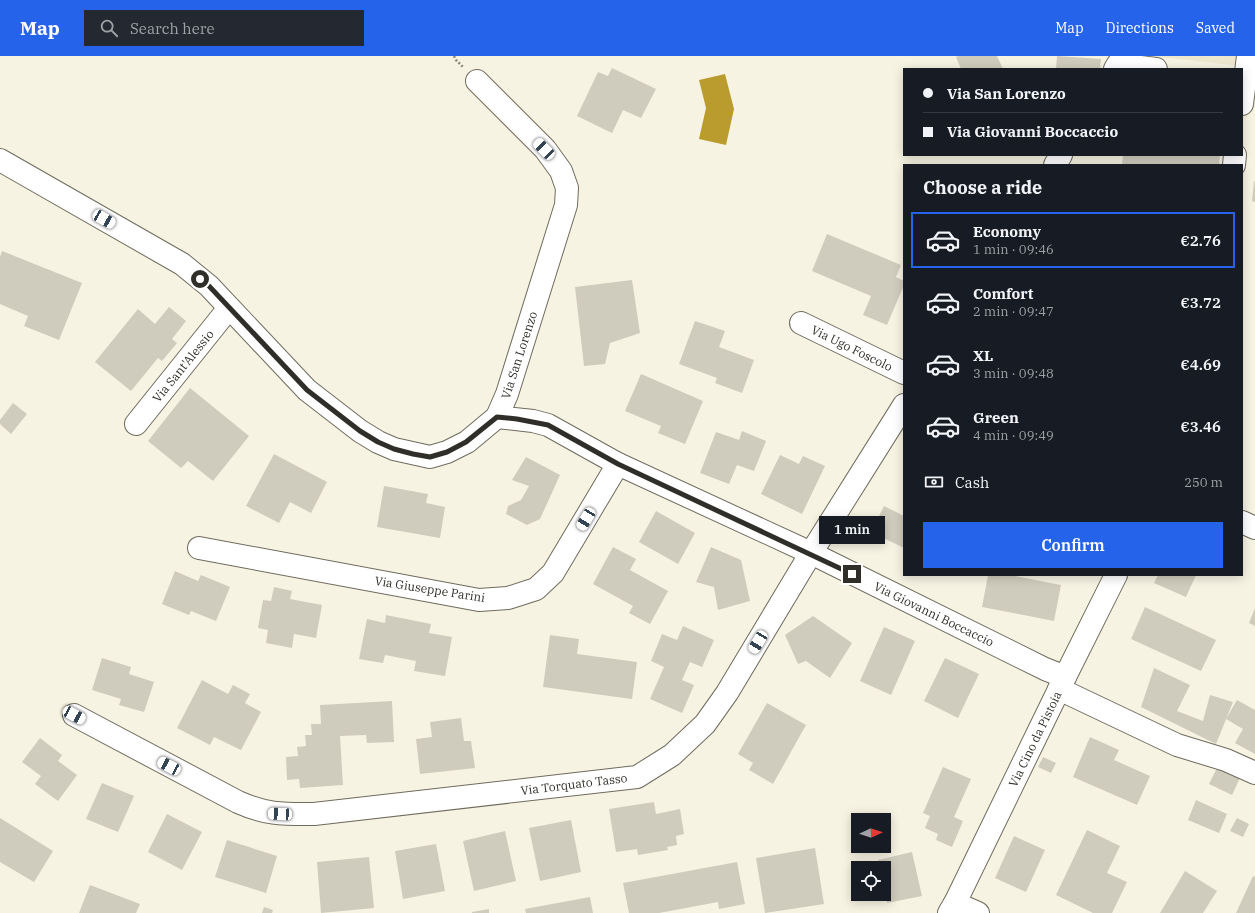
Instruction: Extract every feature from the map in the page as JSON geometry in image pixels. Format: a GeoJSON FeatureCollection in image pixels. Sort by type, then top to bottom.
{"type":"FeatureCollection","features":[{"type":"Feature","properties":{"kind":"street"},"geometry":{"type":"LineString","coordinates":[[1243,99],[1247,80],[1248,56]]}},
{"type":"Feature","properties":{"kind":"street"},"geometry":{"type":"LineString","coordinates":[[1116,68],[1118,64],[1148,68]]}},
{"type":"Feature","properties":{"kind":"street","name":"Via San Lorenzo"},"geometry":{"type":"LineString","coordinates":[[0,160],[182,264],[209,286],[307,390],[360,431],[378,442],[394,449],[430,457],[447,452],[466,442],[497,417],[507,394],[566,205],[567,188],[561,171],[544,149],[477,81]]}},
{"type":"Feature","properties":{"kind":"street","name":"Via Sant'Alessio"},"geometry":{"type":"LineString","coordinates":[[136,424],[229,308]]}},
{"type":"Feature","properties":{"kind":"street","name":"Via Ugo Foscolo"},"geometry":{"type":"LineString","coordinates":[[801,323],[903,373]]}},
{"type":"Feature","properties":{"kind":"street","name":"Via Torquato Tasso"},"geometry":{"type":"LineString","coordinates":[[74,715],[254,810],[270,813],[314,814],[637,777],[672,755],[705,724],[727,693],[811,553],[903,407]]}},
{"type":"Feature","properties":{"kind":"street","name":"Via Giovanni Boccaccio"},"geometry":{"type":"LineString","coordinates":[[497,417],[548,425],[618,464],[811,553],[1045,669],[1062,683],[1177,745],[1226,760],[1255,773]]}},
{"type":"Feature","properties":{"kind":"street","name":"Via Giuseppe Parini"},"geometry":{"type":"LineString","coordinates":[[199,548],[479,600],[508,598],[536,589],[553,573],[618,464]]}},
{"type":"Feature","properties":{"kind":"street"},"geometry":{"type":"LineString","coordinates":[[1243,522],[1255,528]]}},
{"type":"Feature","properties":{"kind":"street","name":"Via Cino da Pistoia"},"geometry":{"type":"LineString","coordinates":[[947,910],[1116,576]]}},
{"type":"Feature","properties":{"kind":"street"},"geometry":{"type":"LineString","coordinates":[[947,910],[978,913]]}},
{"type":"Feature","properties":{"kind":"shaded area"},"geometry":{"type":"Polygon","coordinates":[[[1151,56],[1241,56],[1240,66],[1151,56]]]}},
{"type":"Feature","properties":{"kind":"shaded area"},"geometry":{"type":"Polygon","coordinates":[[[725,74],[734,109],[726,145],[699,139],[706,108],[699,80],[725,74]]]}},
{"type":"Feature","properties":{"kind":"building"},"geometry":{"type":"Polygon","coordinates":[[[997,56],[1003,68],[961,68],[956,57],[997,56]]]}},
{"type":"Feature","properties":{"kind":"building"},"geometry":{"type":"Polygon","coordinates":[[[1057,56],[1101,59],[1100,68],[1056,68],[1057,56]]]}},
{"type":"Feature","properties":{"kind":"building"},"geometry":{"type":"Polygon","coordinates":[[[612,68],[656,89],[641,118],[623,110],[612,133],[577,116],[598,72],[608,76],[612,68]]]}},
{"type":"Feature","properties":{"kind":"building"},"geometry":{"type":"Polygon","coordinates":[[[1123,156],[1220,156],[1219,164],[1122,164],[1123,156]]]}},
{"type":"Feature","properties":{"kind":"building"},"geometry":{"type":"Polygon","coordinates":[[[1254,181],[1255,182],[1255,202],[1252,201],[1254,181]]]}},
{"type":"Feature","properties":{"kind":"building"},"geometry":{"type":"Polygon","coordinates":[[[827,234],[901,265],[896,277],[903,280],[903,287],[887,325],[863,315],[871,296],[812,271],[827,234]]]}},
{"type":"Feature","properties":{"kind":"building"},"geometry":{"type":"Polygon","coordinates":[[[2,251],[82,283],[59,340],[24,326],[28,316],[0,304],[0,257],[2,251]]]}},
{"type":"Feature","properties":{"kind":"building"},"geometry":{"type":"Polygon","coordinates":[[[632,280],[640,333],[610,343],[605,364],[584,366],[575,287],[632,280]]]}},
{"type":"Feature","properties":{"kind":"building"},"geometry":{"type":"Polygon","coordinates":[[[169,307],[186,321],[172,339],[177,343],[162,361],[158,358],[131,391],[95,362],[138,309],[155,324],[169,307]]]}},
{"type":"Feature","properties":{"kind":"building"},"geometry":{"type":"Polygon","coordinates":[[[695,321],[725,331],[719,347],[754,360],[742,393],[715,383],[717,378],[679,364],[695,321]]]}},
{"type":"Feature","properties":{"kind":"building"},"geometry":{"type":"Polygon","coordinates":[[[641,374],[703,401],[685,444],[658,433],[661,426],[625,411],[641,374]]]}},
{"type":"Feature","properties":{"kind":"building"},"geometry":{"type":"Polygon","coordinates":[[[190,388],[249,436],[213,481],[188,461],[181,468],[148,441],[190,388]]]}},
{"type":"Feature","properties":{"kind":"building"},"geometry":{"type":"Polygon","coordinates":[[[13,403],[27,414],[11,434],[0,424],[0,420],[13,403]]]}},
{"type":"Feature","properties":{"kind":"building"},"geometry":{"type":"Polygon","coordinates":[[[742,431],[766,441],[754,471],[737,465],[729,484],[700,473],[716,432],[739,440],[742,431]]]}},
{"type":"Feature","properties":{"kind":"building"},"geometry":{"type":"Polygon","coordinates":[[[274,454],[327,482],[311,513],[290,502],[279,523],[246,506],[274,454]]]}},
{"type":"Feature","properties":{"kind":"building"},"geometry":{"type":"Polygon","coordinates":[[[780,455],[799,464],[803,456],[825,466],[802,514],[761,494],[780,455]]]}},
{"type":"Feature","properties":{"kind":"building"},"geometry":{"type":"Polygon","coordinates":[[[526,457],[560,475],[540,519],[527,525],[506,514],[508,506],[521,500],[529,486],[512,480],[526,457]]]}},
{"type":"Feature","properties":{"kind":"building"},"geometry":{"type":"Polygon","coordinates":[[[384,486],[428,494],[426,503],[445,507],[440,538],[377,527],[384,486]]]}},
{"type":"Feature","properties":{"kind":"building"},"geometry":{"type":"Polygon","coordinates":[[[884,506],[903,516],[903,548],[871,532],[884,506]]]}},
{"type":"Feature","properties":{"kind":"building"},"geometry":{"type":"Polygon","coordinates":[[[656,511],[695,533],[678,564],[639,542],[656,511]]]}},
{"type":"Feature","properties":{"kind":"building"},"geometry":{"type":"Polygon","coordinates":[[[613,547],[636,559],[630,570],[668,591],[650,624],[629,613],[633,606],[593,584],[613,547]]]}},
{"type":"Feature","properties":{"kind":"building"},"geometry":{"type":"Polygon","coordinates":[[[711,547],[741,560],[750,601],[718,610],[714,587],[696,582],[711,547]]]}},
{"type":"Feature","properties":{"kind":"building"},"geometry":{"type":"Polygon","coordinates":[[[175,571],[198,581],[201,575],[230,587],[216,621],[191,611],[189,615],[162,604],[175,571]]]}},
{"type":"Feature","properties":{"kind":"building"},"geometry":{"type":"Polygon","coordinates":[[[988,576],[1015,576],[1061,585],[1054,621],[982,607],[988,576]]]}},
{"type":"Feature","properties":{"kind":"building"},"geometry":{"type":"Polygon","coordinates":[[[1158,576],[1196,576],[1186,597],[1154,583],[1158,576]]]}},
{"type":"Feature","properties":{"kind":"building"},"geometry":{"type":"Polygon","coordinates":[[[274,587],[292,591],[290,599],[322,605],[316,638],[294,634],[292,648],[266,643],[268,630],[258,628],[263,600],[271,601],[274,587]]]}},
{"type":"Feature","properties":{"kind":"building"},"geometry":{"type":"Polygon","coordinates":[[[1145,607],[1216,640],[1201,671],[1131,639],[1145,607]]]}},
{"type":"Feature","properties":{"kind":"building"},"geometry":{"type":"Polygon","coordinates":[[[1255,608],[1255,626],[1249,623],[1255,608]]]}},
{"type":"Feature","properties":{"kind":"building"},"geometry":{"type":"Polygon","coordinates":[[[386,615],[431,624],[429,633],[452,637],[445,676],[414,671],[416,661],[385,655],[383,663],[359,659],[367,619],[385,623],[386,615]]]}},
{"type":"Feature","properties":{"kind":"building"},"geometry":{"type":"Polygon","coordinates":[[[813,616],[852,643],[830,678],[806,661],[798,664],[785,635],[813,616]]]}},
{"type":"Feature","properties":{"kind":"building"},"geometry":{"type":"Polygon","coordinates":[[[683,626],[714,640],[702,667],[690,662],[682,680],[694,685],[682,713],[650,699],[664,667],[651,661],[662,634],[677,640],[683,626]]]}},
{"type":"Feature","properties":{"kind":"building"},"geometry":{"type":"Polygon","coordinates":[[[884,627],[915,641],[891,695],[860,681],[884,627]]]}},
{"type":"Feature","properties":{"kind":"building"},"geometry":{"type":"Polygon","coordinates":[[[550,635],[579,639],[577,654],[637,662],[632,699],[543,687],[550,635]]]}},
{"type":"Feature","properties":{"kind":"building"},"geometry":{"type":"Polygon","coordinates":[[[102,658],[131,667],[129,674],[154,682],[144,712],[119,705],[121,699],[92,690],[102,658]]]}},
{"type":"Feature","properties":{"kind":"building"},"geometry":{"type":"Polygon","coordinates":[[[945,658],[979,674],[958,718],[924,701],[945,658]]]}},
{"type":"Feature","properties":{"kind":"building"},"geometry":{"type":"Polygon","coordinates":[[[1154,668],[1190,685],[1177,711],[1203,721],[1210,695],[1233,702],[1216,744],[1141,707],[1154,668]]]}},
{"type":"Feature","properties":{"kind":"building"},"geometry":{"type":"Polygon","coordinates":[[[202,680],[228,694],[233,685],[250,694],[245,703],[261,712],[241,750],[214,737],[210,745],[177,728],[202,680]]]}},
{"type":"Feature","properties":{"kind":"building"},"geometry":{"type":"Polygon","coordinates":[[[1237,700],[1255,710],[1255,754],[1235,743],[1243,729],[1226,719],[1237,700]]]}},
{"type":"Feature","properties":{"kind":"building"},"geometry":{"type":"Polygon","coordinates":[[[392,701],[394,742],[367,743],[366,735],[340,736],[343,785],[300,788],[299,779],[287,780],[286,757],[298,756],[297,747],[306,746],[305,735],[312,735],[311,724],[321,724],[320,705],[392,701]]]}},
{"type":"Feature","properties":{"kind":"building"},"geometry":{"type":"Polygon","coordinates":[[[767,703],[806,725],[773,784],[749,770],[753,763],[738,754],[767,703]]]}},
{"type":"Feature","properties":{"kind":"building"},"geometry":{"type":"Polygon","coordinates":[[[461,718],[464,741],[471,741],[475,768],[420,774],[416,739],[432,737],[430,722],[461,718]]]}},
{"type":"Feature","properties":{"kind":"building"},"geometry":{"type":"Polygon","coordinates":[[[1090,737],[1119,750],[1114,760],[1150,776],[1137,805],[1073,777],[1090,737]]]}},
{"type":"Feature","properties":{"kind":"building"},"geometry":{"type":"Polygon","coordinates":[[[40,738],[62,755],[58,761],[77,775],[58,801],[35,784],[41,776],[22,762],[40,738]]]}},
{"type":"Feature","properties":{"kind":"building"},"geometry":{"type":"Polygon","coordinates":[[[1043,757],[1056,763],[1051,773],[1038,767],[1043,757]]]}},
{"type":"Feature","properties":{"kind":"building"},"geometry":{"type":"Polygon","coordinates":[[[1218,766],[1240,778],[1232,795],[1209,784],[1218,766]]]}},
{"type":"Feature","properties":{"kind":"building"},"geometry":{"type":"Polygon","coordinates":[[[943,767],[971,779],[954,817],[963,821],[952,847],[936,840],[938,834],[925,828],[930,816],[923,813],[943,767]]]}},
{"type":"Feature","properties":{"kind":"building"},"geometry":{"type":"Polygon","coordinates":[[[102,783],[134,796],[118,832],[86,819],[102,783]]]}},
{"type":"Feature","properties":{"kind":"building"},"geometry":{"type":"Polygon","coordinates":[[[1196,800],[1227,814],[1219,833],[1188,820],[1196,800]]]}},
{"type":"Feature","properties":{"kind":"building"},"geometry":{"type":"Polygon","coordinates":[[[654,802],[656,814],[680,809],[684,834],[676,836],[677,845],[667,847],[668,850],[638,855],[637,849],[616,852],[609,809],[654,802]]]}},
{"type":"Feature","properties":{"kind":"building"},"geometry":{"type":"Polygon","coordinates":[[[167,814],[202,832],[182,870],[148,852],[167,814]]]}},
{"type":"Feature","properties":{"kind":"building"},"geometry":{"type":"Polygon","coordinates":[[[0,818],[53,851],[34,882],[0,862],[0,818]]]}},
{"type":"Feature","properties":{"kind":"building"},"geometry":{"type":"Polygon","coordinates":[[[1237,818],[1249,824],[1243,837],[1230,831],[1237,818]]]}},
{"type":"Feature","properties":{"kind":"building"},"geometry":{"type":"Polygon","coordinates":[[[571,820],[581,872],[540,881],[529,828],[571,820]]]}},
{"type":"Feature","properties":{"kind":"building"},"geometry":{"type":"Polygon","coordinates":[[[1087,830],[1120,846],[1107,873],[1127,882],[1112,913],[1093,913],[1056,895],[1087,830]]]}},
{"type":"Feature","properties":{"kind":"building"},"geometry":{"type":"Polygon","coordinates":[[[505,831],[516,881],[474,891],[463,841],[505,831]]]}},
{"type":"Feature","properties":{"kind":"building"},"geometry":{"type":"Polygon","coordinates":[[[1014,836],[1045,850],[1026,892],[995,878],[1014,836]]]}},
{"type":"Feature","properties":{"kind":"building"},"geometry":{"type":"Polygon","coordinates":[[[227,840],[277,856],[266,893],[215,877],[227,840]]]}},
{"type":"Feature","properties":{"kind":"building"},"geometry":{"type":"Polygon","coordinates":[[[436,844],[445,891],[403,899],[395,851],[436,844]]]}},
{"type":"Feature","properties":{"kind":"building"},"geometry":{"type":"Polygon","coordinates":[[[815,848],[824,904],[765,913],[756,858],[815,848]]]}},
{"type":"Feature","properties":{"kind":"building"},"geometry":{"type":"Polygon","coordinates":[[[912,852],[922,896],[887,903],[887,901],[891,901],[891,861],[878,860],[912,852]]]}},
{"type":"Feature","properties":{"kind":"building"},"geometry":{"type":"Polygon","coordinates":[[[369,857],[374,908],[321,913],[317,862],[369,857]]]}},
{"type":"Feature","properties":{"kind":"building"},"geometry":{"type":"Polygon","coordinates":[[[737,862],[745,904],[719,909],[718,902],[659,913],[629,913],[623,883],[737,862]]]}},
{"type":"Feature","properties":{"kind":"building"},"geometry":{"type":"Polygon","coordinates":[[[1185,871],[1217,891],[1203,913],[1160,913],[1185,871]]]}},
{"type":"Feature","properties":{"kind":"building"},"geometry":{"type":"Polygon","coordinates":[[[1253,876],[1255,877],[1255,913],[1236,913],[1253,876]]]}},
{"type":"Feature","properties":{"kind":"building"},"geometry":{"type":"Polygon","coordinates":[[[90,885],[140,904],[136,913],[79,913],[90,885]]]}},
{"type":"Feature","properties":{"kind":"building"},"geometry":{"type":"Polygon","coordinates":[[[590,897],[593,913],[526,913],[525,909],[590,897]]]}},
{"type":"Feature","properties":{"kind":"building"},"geometry":{"type":"Polygon","coordinates":[[[264,907],[273,910],[272,913],[262,913],[264,907]]]}},
{"type":"Feature","properties":{"kind":"building"},"geometry":{"type":"Polygon","coordinates":[[[489,909],[489,913],[472,913],[472,912],[489,909]]]}},
{"type":"Feature","properties":{"kind":"route"},"geometry":{"type":"LineString","coordinates":[[200,279],[209,286],[307,390],[360,431],[378,442],[394,449],[430,457],[447,452],[466,442],[497,417],[548,425],[618,464],[811,553],[852,574]]}}]}
